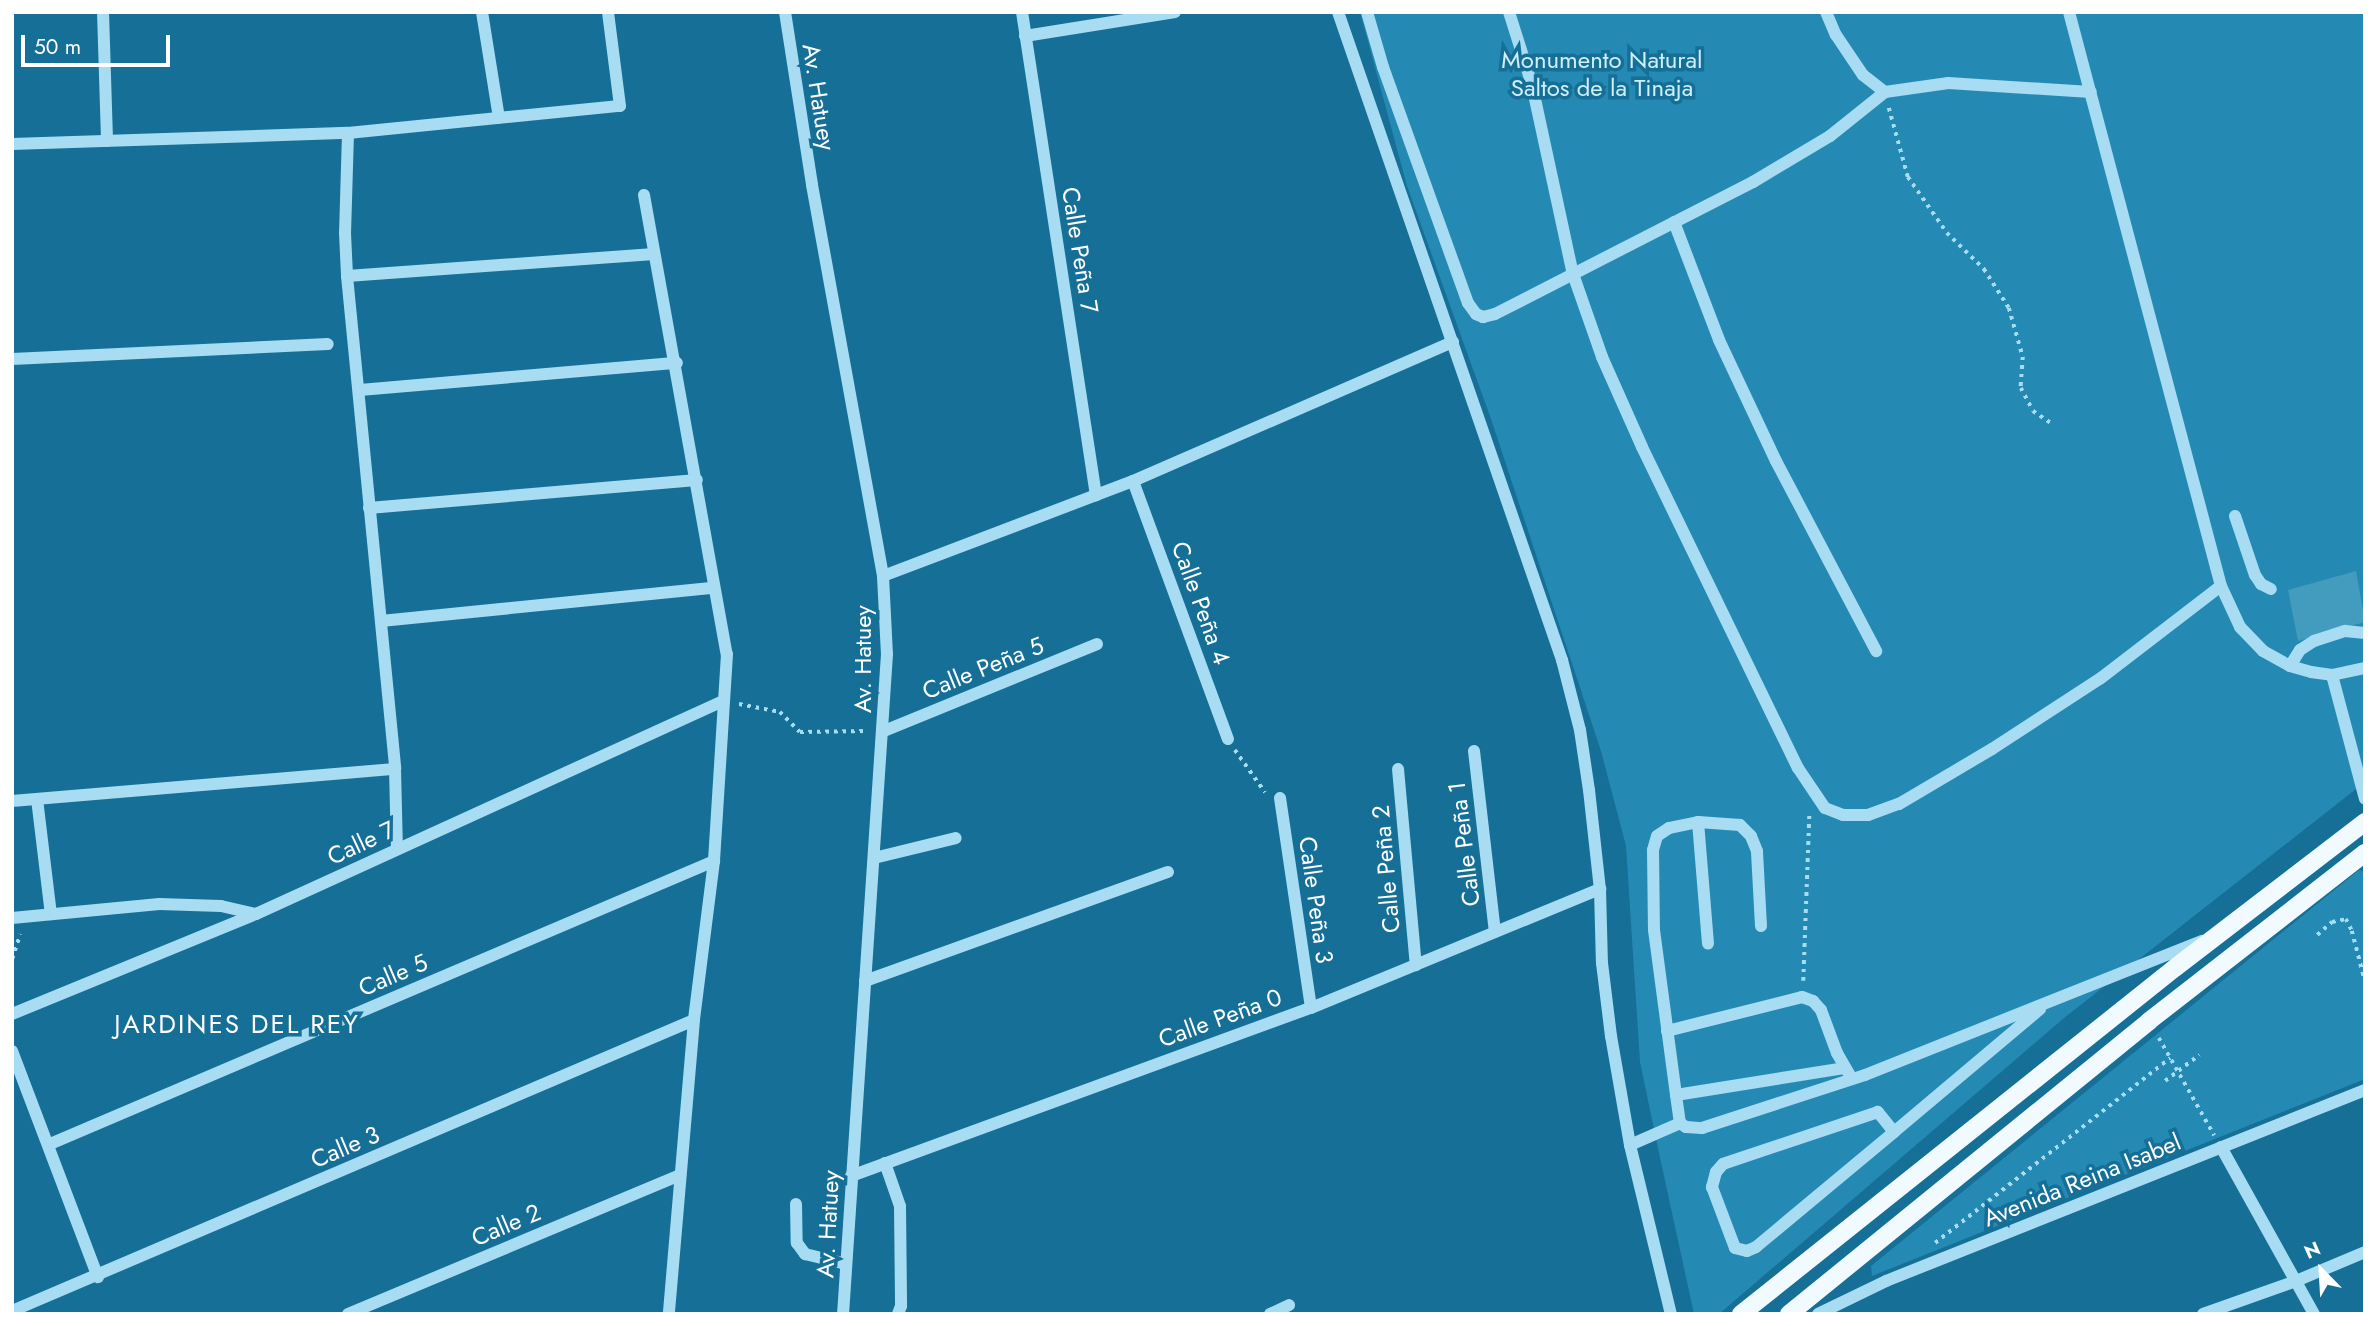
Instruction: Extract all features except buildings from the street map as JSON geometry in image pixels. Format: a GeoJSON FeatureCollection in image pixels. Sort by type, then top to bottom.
{"type":"FeatureCollection","features":[{"type":"Feature","properties":{"kind":"main road"},"geometry":{"type":"LineString","coordinates":[[1741,1314],[2221,932],[2365,822]]}},
{"type":"Feature","properties":{"kind":"main road"},"geometry":{"type":"LineString","coordinates":[[1789,1314],[2149,1021],[2365,853]]}},
{"type":"Feature","properties":{"kind":"street"},"geometry":{"type":"LineString","coordinates":[[103,12],[107,141]]}},
{"type":"Feature","properties":{"kind":"street"},"geometry":{"type":"LineString","coordinates":[[482,12],[499,118]]}},
{"type":"Feature","properties":{"kind":"street"},"geometry":{"type":"LineString","coordinates":[[12,144],[348,133],[620,106],[608,12]]}},
{"type":"Feature","properties":{"kind":"street","name":"Av. Hatuey"},"geometry":{"type":"LineString","coordinates":[[785,12],[812,185],[883,576],[887,654],[884,731],[843,1314]]}},
{"type":"Feature","properties":{"kind":"street","name":"Calle Peña 7"},"geometry":{"type":"LineString","coordinates":[[1022,12],[1096,495]]}},
{"type":"Feature","properties":{"kind":"street"},"geometry":{"type":"LineString","coordinates":[[1025,36],[1175,12]]}},
{"type":"Feature","properties":{"kind":"street"},"geometry":{"type":"LineString","coordinates":[[1338,12],[1562,660],[1580,730],[1600,889],[1603,975],[1630,1145],[1671,1314]]}},
{"type":"Feature","properties":{"kind":"street"},"geometry":{"type":"LineString","coordinates":[[1367,12],[1383,67],[1468,303],[1476,314],[1483,317],[1495,314],[1753,182],[1830,136],[1885,92],[1948,83],[2091,92]]}},
{"type":"Feature","properties":{"kind":"street"},"geometry":{"type":"LineString","coordinates":[[1509,12],[1532,85],[1573,274],[1602,357],[1642,447],[1810,788],[1825,808],[1843,815],[1868,815],[1899,804],[1992,749],[2101,678],[2221,586]]}},
{"type":"Feature","properties":{"kind":"street"},"geometry":{"type":"LineString","coordinates":[[1826,12],[1836,35],[1863,75],[1885,92]]}},
{"type":"Feature","properties":{"kind":"street"},"geometry":{"type":"LineString","coordinates":[[2069,12],[2221,586],[2240,627],[2263,651],[2290,666],[2332,675],[2364,673]]}},
{"type":"Feature","properties":{"kind":"street"},"geometry":{"type":"LineString","coordinates":[[348,133],[345,233],[395,769],[397,849]]}},
{"type":"Feature","properties":{"kind":"street"},"geometry":{"type":"LineString","coordinates":[[645,195],[654,254],[677,363],[713,588],[727,654],[714,861],[694,1020],[669,1314]]}},
{"type":"Feature","properties":{"kind":"street"},"geometry":{"type":"LineString","coordinates":[[1674,222],[1719,340],[1776,461],[1876,650]]}},
{"type":"Feature","properties":{"kind":"street"},"geometry":{"type":"LineString","coordinates":[[348,276],[654,254]]}},
{"type":"Feature","properties":{"kind":"street"},"geometry":{"type":"LineString","coordinates":[[883,576],[1133,481],[1452,342]]}},
{"type":"Feature","properties":{"kind":"street"},"geometry":{"type":"LineString","coordinates":[[12,359],[328,344]]}},
{"type":"Feature","properties":{"kind":"street"},"geometry":{"type":"LineString","coordinates":[[359,390],[677,363]]}},
{"type":"Feature","properties":{"kind":"street"},"geometry":{"type":"LineString","coordinates":[[369,508],[697,480]]}},
{"type":"Feature","properties":{"kind":"street","name":"Calle Peña 4"},"geometry":{"type":"LineString","coordinates":[[1133,481],[1228,739]]}},
{"type":"Feature","properties":{"kind":"street"},"geometry":{"type":"LineString","coordinates":[[2235,516],[2255,575],[2261,584],[2271,589]]}},
{"type":"Feature","properties":{"kind":"street"},"geometry":{"type":"LineString","coordinates":[[381,621],[713,588]]}},
{"type":"Feature","properties":{"kind":"street"},"geometry":{"type":"LineString","coordinates":[[2290,666],[2300,650],[2314,641],[2345,631],[2365,633]]}},
{"type":"Feature","properties":{"kind":"street","name":"Calle Peña 5"},"geometry":{"type":"LineString","coordinates":[[884,731],[1097,644]]}},
{"type":"Feature","properties":{"kind":"street"},"geometry":{"type":"LineString","coordinates":[[2332,675],[2365,799]]}},
{"type":"Feature","properties":{"kind":"street","name":"Calle 7"},"geometry":{"type":"LineString","coordinates":[[12,1014],[256,914],[723,701]]}},
{"type":"Feature","properties":{"kind":"street","name":"Calle Peña 1"},"geometry":{"type":"LineString","coordinates":[[1474,751],[1495,932]]}},
{"type":"Feature","properties":{"kind":"street"},"geometry":{"type":"LineString","coordinates":[[12,801],[395,769]]}},
{"type":"Feature","properties":{"kind":"street","name":"Calle Peña 2"},"geometry":{"type":"LineString","coordinates":[[1398,769],[1416,965]]}},
{"type":"Feature","properties":{"kind":"street","name":"Calle Peña 3"},"geometry":{"type":"LineString","coordinates":[[1280,798],[1311,1008]]}},
{"type":"Feature","properties":{"kind":"street"},"geometry":{"type":"LineString","coordinates":[[37,799],[51,914]]}},
{"type":"Feature","properties":{"kind":"street"},"geometry":{"type":"LineString","coordinates":[[1698,822],[1708,944]]}},
{"type":"Feature","properties":{"kind":"street"},"geometry":{"type":"LineString","coordinates":[[1680,1123],[1654,930],[1653,850],[1657,836],[1669,828],[1698,822],[1740,825],[1752,836],[1757,851],[1760,926]]}},
{"type":"Feature","properties":{"kind":"street"},"geometry":{"type":"LineString","coordinates":[[874,858],[956,838]]}},
{"type":"Feature","properties":{"kind":"street","name":"Calle 5"},"geometry":{"type":"LineString","coordinates":[[50,1144],[714,861]]}},
{"type":"Feature","properties":{"kind":"street"},"geometry":{"type":"LineString","coordinates":[[865,981],[1168,872]]}},
{"type":"Feature","properties":{"kind":"street","name":"Calle Peña 0"},"geometry":{"type":"LineString","coordinates":[[851,1176],[1311,1008],[1600,889]]}},
{"type":"Feature","properties":{"kind":"street"},"geometry":{"type":"LineString","coordinates":[[12,918],[159,904],[221,906],[256,914]]}},
{"type":"Feature","properties":{"kind":"street"},"geometry":{"type":"LineString","coordinates":[[1676,1095],[1847,1073],[1865,1075],[2221,932]]}},
{"type":"Feature","properties":{"kind":"street"},"geometry":{"type":"LineString","coordinates":[[1667,1031],[1802,997],[1821,1010],[1847,1073]]}},
{"type":"Feature","properties":{"kind":"street"},"geometry":{"type":"LineString","coordinates":[[1894,1132],[1878,1112],[1723,1164],[1716,1172],[1712,1187],[1735,1248],[1748,1251],[1756,1247],[1894,1132],[2049,1002]]}},
{"type":"Feature","properties":{"kind":"street","name":"Calle 3"},"geometry":{"type":"LineString","coordinates":[[12,1311],[98,1277],[694,1020]]}},
{"type":"Feature","properties":{"kind":"street"},"geometry":{"type":"LineString","coordinates":[[12,1051],[50,1144],[98,1277]]}},
{"type":"Feature","properties":{"kind":"street"},"geometry":{"type":"LineString","coordinates":[[1630,1145],[1680,1123],[1695,1129],[1702,1128],[1847,1073]]}},
{"type":"Feature","properties":{"kind":"street","name":"Avenida Reina Isabel"},"geometry":{"type":"LineString","coordinates":[[1818,1314],[1886,1281],[2365,1090]]}},
{"type":"Feature","properties":{"kind":"street"},"geometry":{"type":"LineString","coordinates":[[2221,1147],[2314,1314]]}},
{"type":"Feature","properties":{"kind":"street"},"geometry":{"type":"LineString","coordinates":[[886,1163],[900,1206],[901,1306],[898,1314]]}},
{"type":"Feature","properties":{"kind":"street","name":"Calle 2"},"geometry":{"type":"LineString","coordinates":[[348,1314],[680,1175]]}},
{"type":"Feature","properties":{"kind":"street"},"geometry":{"type":"LineString","coordinates":[[796,1204],[797,1243],[805,1254],[846,1264]]}},
{"type":"Feature","properties":{"kind":"street"},"geometry":{"type":"LineString","coordinates":[[2203,1314],[2296,1282],[2365,1252]]}},
{"type":"Feature","properties":{"kind":"street"},"geometry":{"type":"LineString","coordinates":[[1270,1314],[1289,1305]]}},
{"type":"Feature","properties":{"kind":"path"},"geometry":{"type":"LineString","coordinates":[[1885,92],[1908,177],[1947,233],[1984,269],[2009,309],[2023,357],[2021,388],[2033,411],[2051,423]]}},
{"type":"Feature","properties":{"kind":"path"},"geometry":{"type":"LineString","coordinates":[[723,701],[779,712],[800,732],[884,731]]}},
{"type":"Feature","properties":{"kind":"path"},"geometry":{"type":"LineString","coordinates":[[1228,739],[1269,797],[1280,798]]}},
{"type":"Feature","properties":{"kind":"path"},"geometry":{"type":"LineString","coordinates":[[1802,997],[1810,788]]}},
{"type":"Feature","properties":{"kind":"path"},"geometry":{"type":"LineString","coordinates":[[12,959],[28,916]]}},
{"type":"Feature","properties":{"kind":"path"},"geometry":{"type":"LineString","coordinates":[[2317,935],[2332,922],[2346,919],[2352,930],[2365,981]]}},
{"type":"Feature","properties":{"kind":"path"},"geometry":{"type":"LineString","coordinates":[[2149,1021],[2221,1147]]}},
{"type":"Feature","properties":{"kind":"path"},"geometry":{"type":"LineString","coordinates":[[2165,1081],[2199,1055]]}},
{"type":"Feature","properties":{"kind":"path"},"geometry":{"type":"LineString","coordinates":[[1930,1247],[2170,1058]]}},
{"type":"Feature","properties":{"kind":"green space","name":"Monumento Natural Saltos de la Tinaja"},"geometry":{"type":"Polygon","coordinates":[[[1360,12],[2365,12],[2365,782],[2064,1018],[1719,1314],[1694,1314],[1659,1153],[1640,1062],[1626,846],[1601,751],[1491,419],[1407,186],[1360,12]]]}},
{"type":"Feature","properties":{"kind":"green space"},"geometry":{"type":"Polygon","coordinates":[[[2359,870],[2365,872],[2365,1079],[1872,1276],[1871,1266],[2359,870]]]}},
{"type":"Feature","properties":{"kind":"district","name":"JARDINES DEL REY"},"geometry":{"type":"Point","coordinates":[237,1025]}}]}
